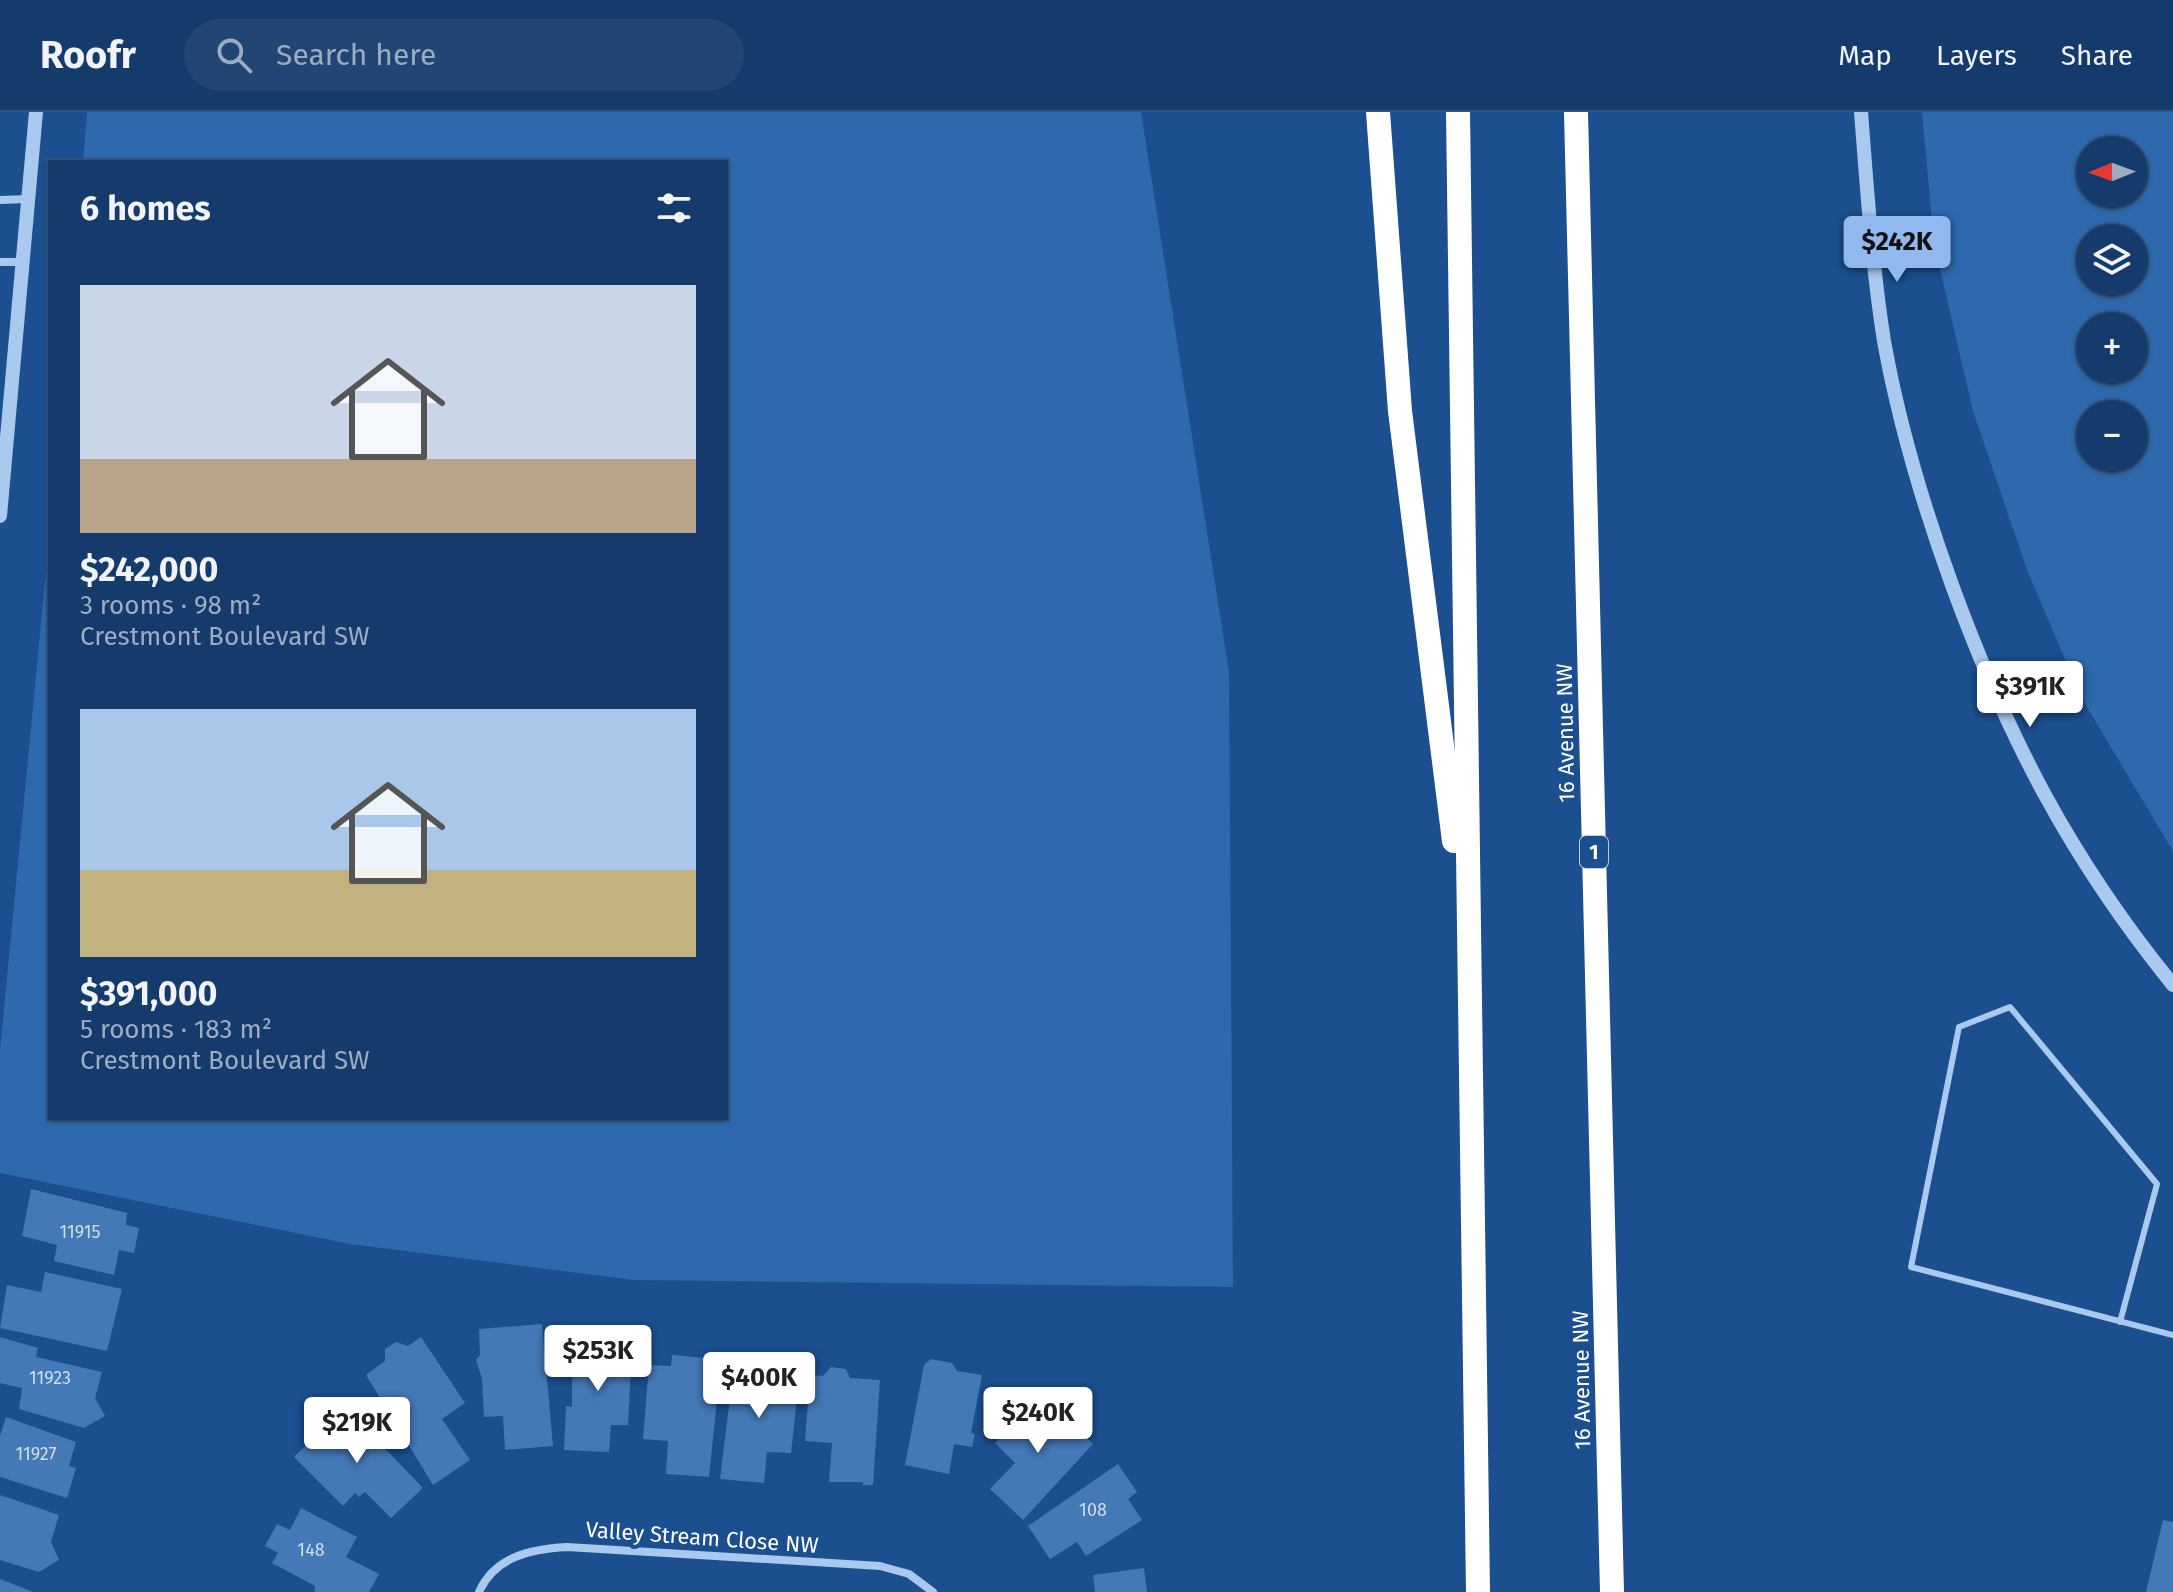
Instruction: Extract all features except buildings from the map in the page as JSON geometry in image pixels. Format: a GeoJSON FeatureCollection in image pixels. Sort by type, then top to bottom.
{"type":"FeatureCollection","features":[{"type":"Feature","properties":{"kind":"highway"},"geometry":{"type":"LineString","coordinates":[[1378,112],[1400,411],[1469,959]]}},
{"type":"Feature","properties":{"kind":"highway"},"geometry":{"type":"LineString","coordinates":[[1458,112],[1478,1592]]}},
{"type":"Feature","properties":{"kind":"highway","name":"16 Avenue NW"},"geometry":{"type":"LineString","coordinates":[[1576,112],[1612,1592]]}},
{"type":"Feature","properties":{"kind":"street"},"geometry":{"type":"LineString","coordinates":[[0,516],[36,112]]}},
{"type":"Feature","properties":{"kind":"street"},"geometry":{"type":"LineString","coordinates":[[1861,112],[1884,339],[1901,424],[1926,514],[1980,662],[2031,775],[2102,893],[2173,985]]}},
{"type":"Feature","properties":{"kind":"street"},"geometry":{"type":"LineString","coordinates":[[0,200],[29,199]]}},
{"type":"Feature","properties":{"kind":"street"},"geometry":{"type":"LineString","coordinates":[[0,262],[23,262]]}},
{"type":"Feature","properties":{"kind":"street","name":"Valley Stream Close NW"},"geometry":{"type":"LineString","coordinates":[[479,1592],[493,1571],[511,1558],[532,1549],[567,1547],[895,1568],[924,1583],[933,1592]]}},
{"type":"Feature","properties":{"kind":"lane"},"geometry":{"type":"LineString","coordinates":[[2120,1322],[2157,1184],[2010,1007],[1959,1027],[1911,1267],[2120,1322],[2173,1335]]}},
{"type":"Feature","properties":{"kind":"shaded area"},"geometry":{"type":"Polygon","coordinates":[[[87,112],[1141,112],[1229,672],[1233,1287],[634,1280],[350,1244],[0,1173],[0,1051],[48,550],[48,1120],[728,1120],[728,160],[83,160],[87,112]]]}},
{"type":"Feature","properties":{"kind":"shaded area"},"geometry":{"type":"Polygon","coordinates":[[[1922,112],[2173,112],[2173,851],[2082,699],[2027,570],[1973,411],[1934,243],[1922,112]]]}}]}
